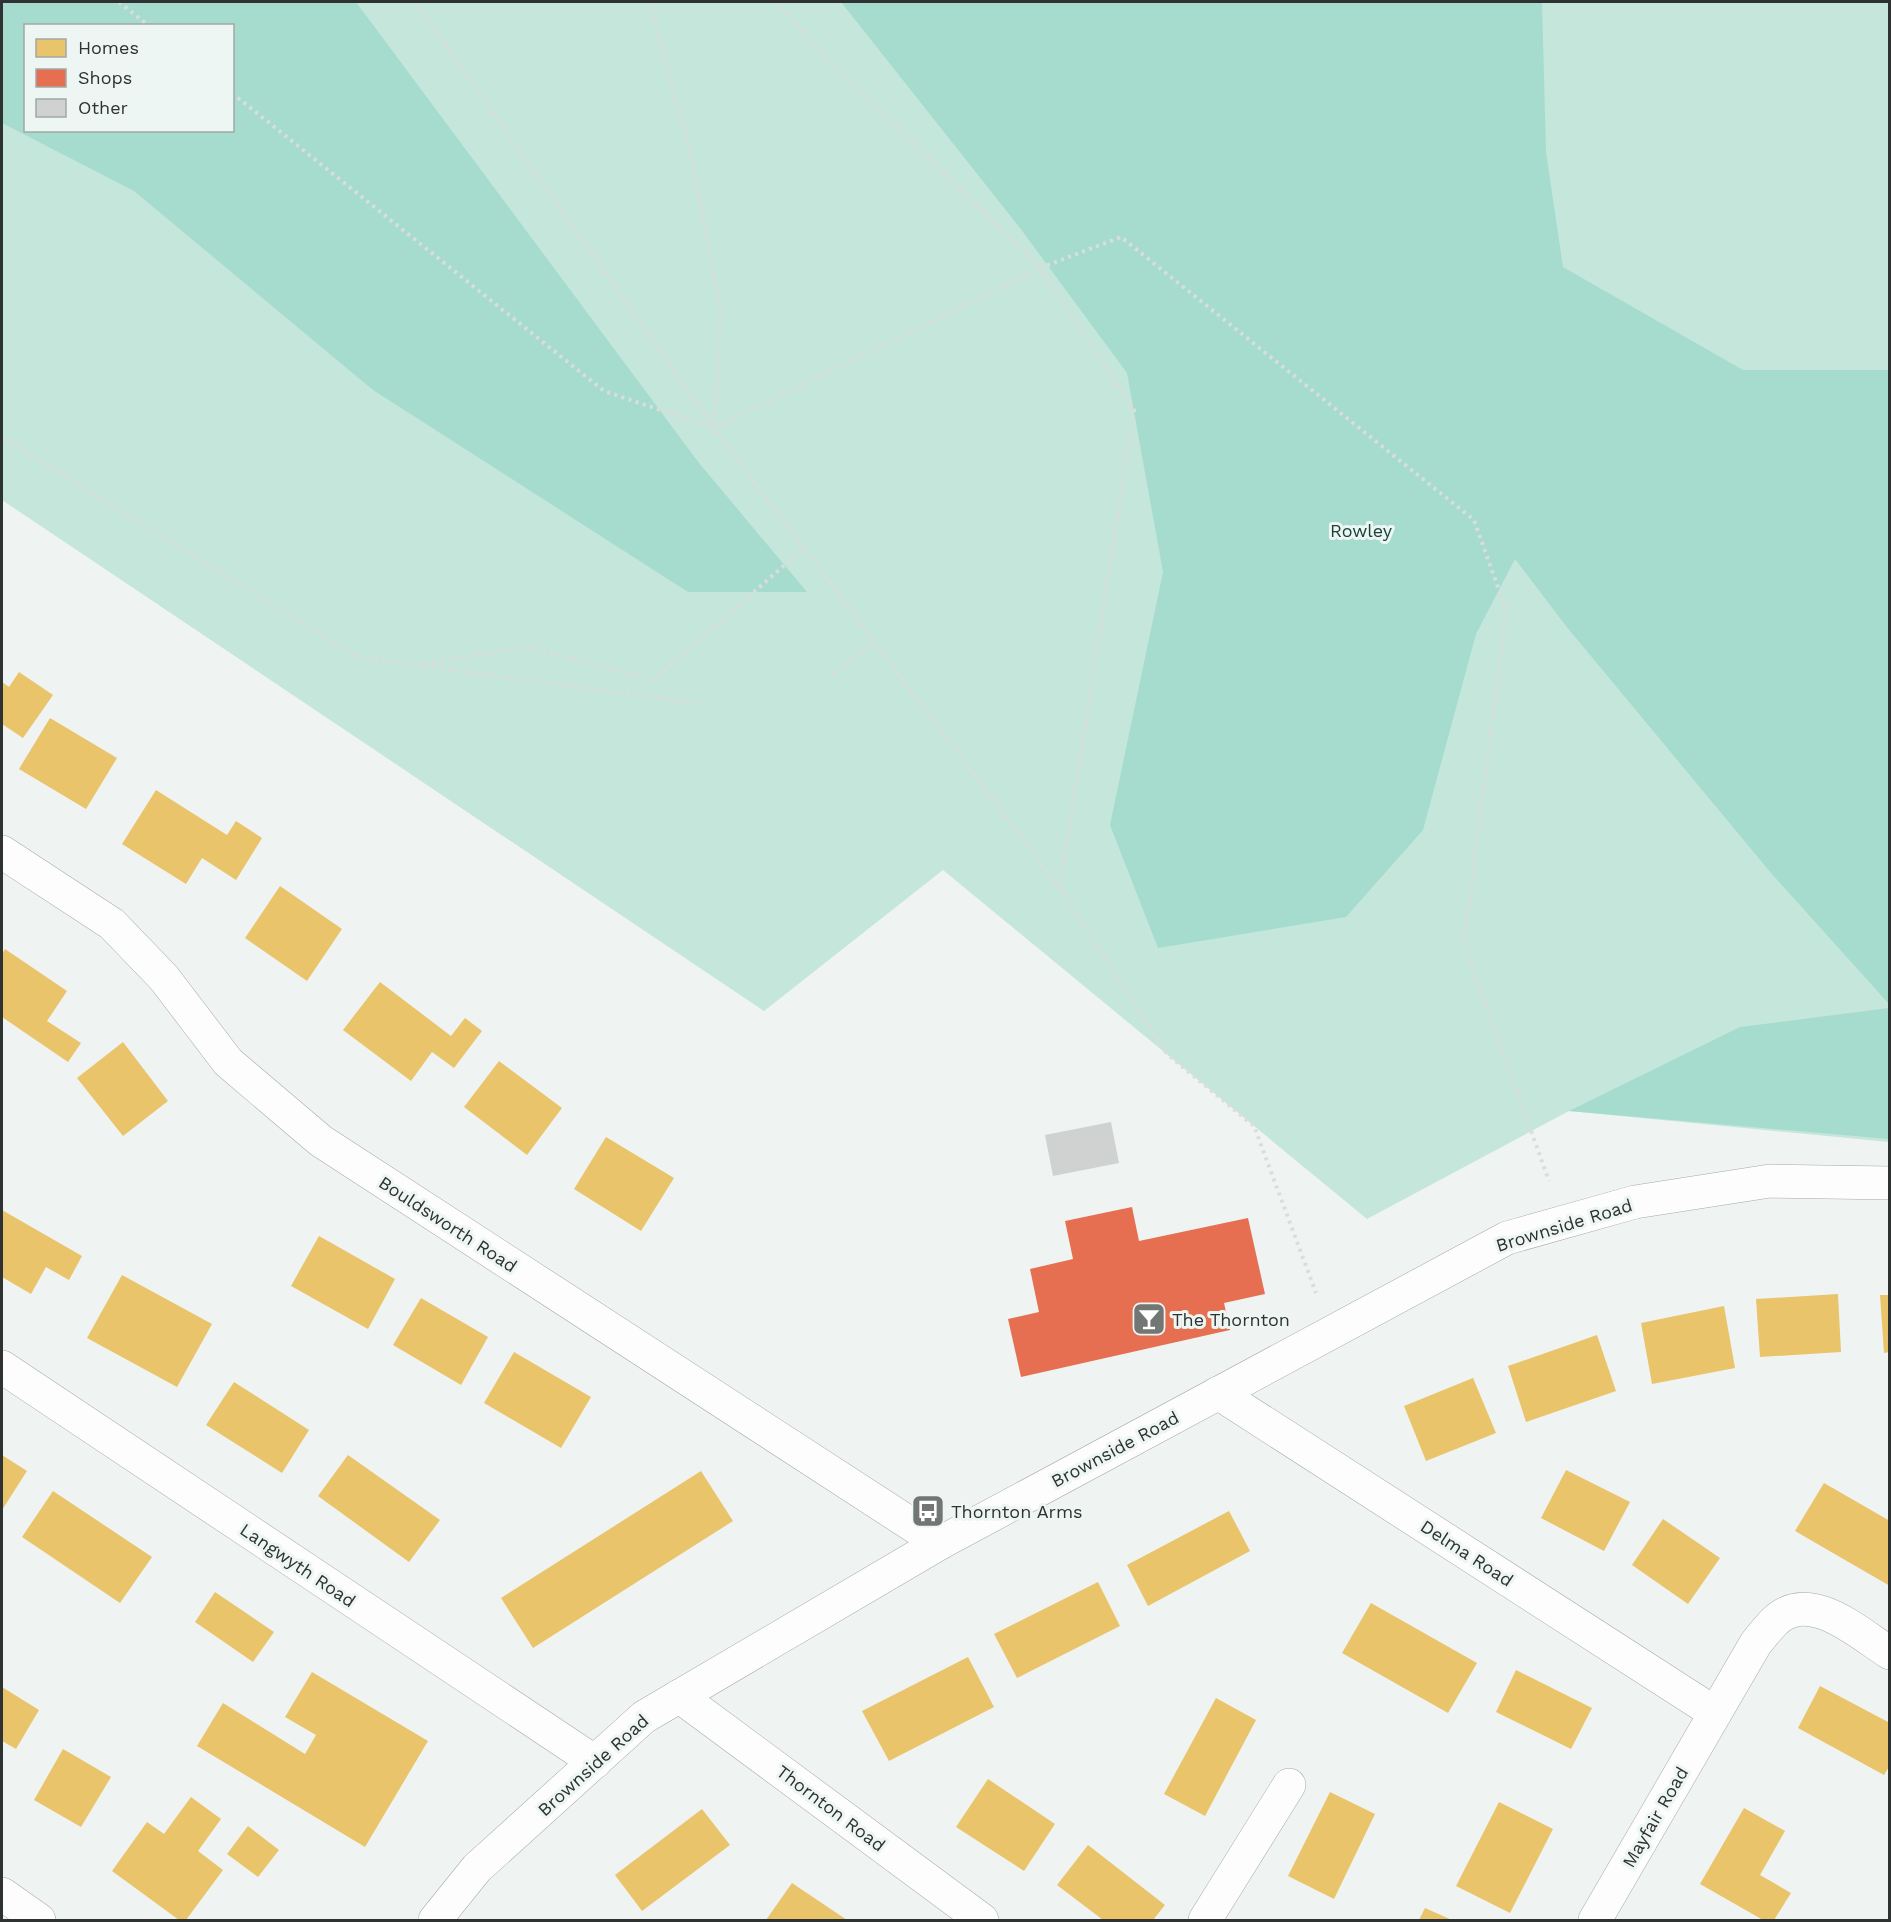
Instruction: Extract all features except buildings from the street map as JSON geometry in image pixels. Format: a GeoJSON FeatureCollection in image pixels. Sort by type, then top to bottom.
{"type":"FeatureCollection","features":[{"type":"Feature","properties":{"kind":"street","name":"Bouldsworth Road"},"geometry":{"type":"LineString","coordinates":[[2,852],[112,924],[164,978],[228,1062],[321,1141],[940,1543]]}},
{"type":"Feature","properties":{"kind":"street","name":"Brownside Road"},"geometry":{"type":"LineString","coordinates":[[435,1920],[477,1868],[644,1717],[940,1543],[1507,1239],[1635,1202],[1770,1181],[1890,1183]]}},
{"type":"Feature","properties":{"kind":"street","name":"Langwyth Road"},"geometry":{"type":"LineString","coordinates":[[2,1367],[595,1762]]}},
{"type":"Feature","properties":{"kind":"street","name":"Delma Road"},"geometry":{"type":"LineString","coordinates":[[1218,1393],[1715,1713]]}},
{"type":"Feature","properties":{"kind":"street","name":"Mayfair Road"},"geometry":{"type":"LineString","coordinates":[[1595,1920],[1756,1643],[1775,1620],[1797,1608],[1822,1610],[1890,1653]]}},
{"type":"Feature","properties":{"kind":"street","name":"Thornton Road"},"geometry":{"type":"LineString","coordinates":[[679,1696],[982,1920]]}},
{"type":"Feature","properties":{"kind":"street"},"geometry":{"type":"LineString","coordinates":[[1205,1920],[1289,1785]]}},
{"type":"Feature","properties":{"kind":"street"},"geometry":{"type":"LineString","coordinates":[[2,1894],[39,1920]]}},
{"type":"Feature","properties":{"kind":"path"},"geometry":{"type":"LineString","coordinates":[[119,2],[146,24]]}},
{"type":"Feature","properties":{"kind":"path"},"geometry":{"type":"LineString","coordinates":[[415,2],[714,428],[1060,889],[1167,1054],[1254,1126],[1330,1333]]}},
{"type":"Feature","properties":{"kind":"path"},"geometry":{"type":"LineString","coordinates":[[650,2],[692,157],[721,309],[714,428]]}},
{"type":"Feature","properties":{"kind":"path"},"geometry":{"type":"LineString","coordinates":[[776,2],[826,58],[1040,268],[1134,410],[1060,889]]}},
{"type":"Feature","properties":{"kind":"path"},"geometry":{"type":"LineString","coordinates":[[234,95],[604,391],[714,428],[1040,268],[1122,237],[1474,520],[1506,610],[1464,944],[1563,1222]]}},
{"type":"Feature","properties":{"kind":"path"},"geometry":{"type":"LineString","coordinates":[[2,437],[357,657],[702,704]]}},
{"type":"Feature","properties":{"kind":"path"},"geometry":{"type":"LineString","coordinates":[[420,665],[527,647],[654,680],[804,548]]}},
{"type":"Feature","properties":{"kind":"path"},"geometry":{"type":"LineString","coordinates":[[832,674],[874,642]]}},
{"type":"Feature","properties":{"kind":"green space","name":"Rowley"},"geometry":{"type":"Polygon","coordinates":[[[2,2],[1889,2],[1889,1142],[1569,1111],[1367,1219],[943,870],[764,1011],[2,500],[2,2]]]}},
{"type":"Feature","properties":{"kind":"green space"},"geometry":{"type":"Polygon","coordinates":[[[2,2],[356,2],[699,463],[807,592],[688,592],[373,390],[134,191],[2,123],[2,2]]]}},
{"type":"Feature","properties":{"kind":"green space"},"geometry":{"type":"Polygon","coordinates":[[[841,2],[1542,2],[1546,152],[1563,267],[1743,370],[1889,370],[1889,1004],[1771,873],[1566,626],[1515,559],[1476,634],[1423,830],[1346,917],[1158,948],[1110,825],[1163,572],[1127,373],[1020,228],[841,2]]]}},
{"type":"Feature","properties":{"kind":"green space"},"geometry":{"type":"Polygon","coordinates":[[[1889,1008],[1889,1139],[1569,1111],[1740,1027],[1889,1008]]]}},
{"type":"Feature","properties":{"kind":"place","name":"The Thornton"},"geometry":{"type":"Point","coordinates":[1149,1319]}},
{"type":"Feature","properties":{"kind":"place","name":"Thornton Arms"},"geometry":{"type":"Point","coordinates":[928,1511]}}]}
